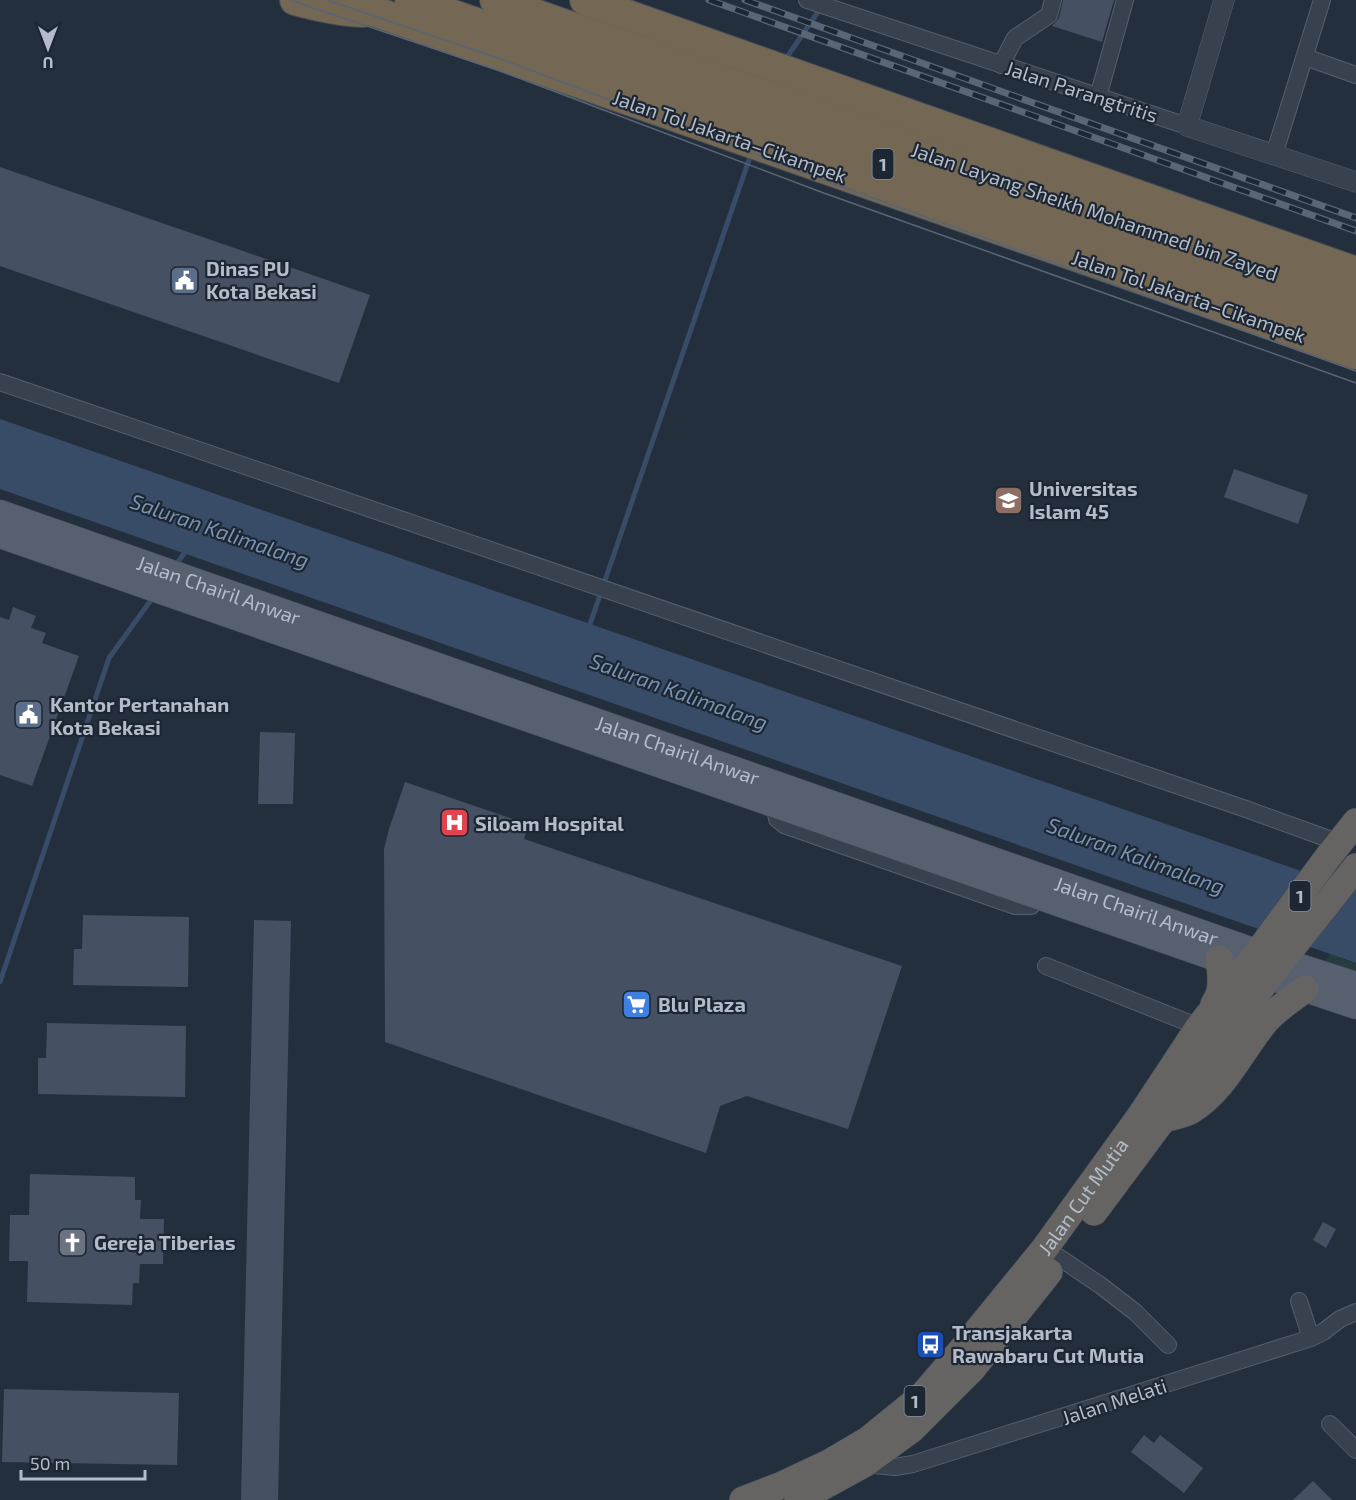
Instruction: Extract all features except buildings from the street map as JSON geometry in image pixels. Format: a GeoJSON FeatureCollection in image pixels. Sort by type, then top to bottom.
{"type":"FeatureCollection","features":[{"type":"Feature","properties":{"kind":"highway"},"geometry":{"type":"LineString","coordinates":[[295,0],[349,12],[377,12]]}},
{"type":"Feature","properties":{"kind":"highway","name":"Jalan Tol Jakarta–Cikampek"},"geometry":{"type":"LineString","coordinates":[[342,0],[1356,354]]}},
{"type":"Feature","properties":{"kind":"highway","name":"Jalan Layang Sheikh Mohammed bin Zayed"},"geometry":{"type":"LineString","coordinates":[[410,0],[1356,328]]}},
{"type":"Feature","properties":{"kind":"highway","name":"Jalan Layang Sheikh Mohammed bin Zayed"},"geometry":{"type":"LineString","coordinates":[[495,0],[1356,303]]}},
{"type":"Feature","properties":{"kind":"highway"},"geometry":{"type":"LineString","coordinates":[[585,0],[1356,272]]}},
{"type":"Feature","properties":{"kind":"highway","name":"Jalan Cut Mutia"},"geometry":{"type":"LineString","coordinates":[[743,1500],[829,1463],[868,1440],[922,1396],[1052,1253],[1162,1120],[1271,956],[1334,850],[1356,822]]}},
{"type":"Feature","properties":{"kind":"highway","name":"Jalan Cut Mutia"},"geometry":{"type":"LineString","coordinates":[[798,1500],[864,1464],[912,1429],[972,1369],[1052,1253],[1199,1027],[1356,867]]}},
{"type":"Feature","properties":{"kind":"highway"},"geometry":{"type":"LineString","coordinates":[[1199,1027],[1219,997],[1222,984],[1219,959]]}},
{"type":"Feature","properties":{"kind":"highway"},"geometry":{"type":"LineString","coordinates":[[1162,1120],[1189,1111],[1211,1094],[1227,1076],[1266,1021],[1305,989]]}},
{"type":"Feature","properties":{"kind":"main road","name":"Jalan Chairil Anwar"},"geometry":{"type":"LineString","coordinates":[[0,513],[127,568],[776,795],[1356,985]]}},
{"type":"Feature","properties":{"kind":"main road","name":"Jalan Chairil Anwar"},"geometry":{"type":"LineString","coordinates":[[0,535],[127,568]]}},
{"type":"Feature","properties":{"kind":"main road","name":"Jalan Chairil Anwar"},"geometry":{"type":"LineString","coordinates":[[776,795],[1037,896],[1219,959],[1271,956],[1305,989],[1356,1006]]}},
{"type":"Feature","properties":{"kind":"street","name":"Jalan Parangtritis"},"geometry":{"type":"LineString","coordinates":[[807,0],[1356,183]]}},
{"type":"Feature","properties":{"kind":"street"},"geometry":{"type":"LineString","coordinates":[[1002,65],[1015,38],[1049,15],[1053,0]]}},
{"type":"Feature","properties":{"kind":"street"},"geometry":{"type":"LineString","coordinates":[[1098,97],[1125,0]]}},
{"type":"Feature","properties":{"kind":"street"},"geometry":{"type":"LineString","coordinates":[[1187,126],[1224,0]]}},
{"type":"Feature","properties":{"kind":"street"},"geometry":{"type":"LineString","coordinates":[[1274,155],[1322,0]]}},
{"type":"Feature","properties":{"kind":"street"},"geometry":{"type":"LineString","coordinates":[[1305,57],[1356,75]]}},
{"type":"Feature","properties":{"kind":"street"},"geometry":{"type":"LineString","coordinates":[[0,382],[1243,808],[1334,850]]}},
{"type":"Feature","properties":{"kind":"street"},"geometry":{"type":"LineString","coordinates":[[1046,966],[1199,1027]]}},
{"type":"Feature","properties":{"kind":"street"},"geometry":{"type":"LineString","coordinates":[[1052,1253],[1135,1312],[1168,1345]]}},
{"type":"Feature","properties":{"kind":"street"},"geometry":{"type":"LineString","coordinates":[[1299,1301],[1311,1338]]}},
{"type":"Feature","properties":{"kind":"street","name":"Jalan Melati"},"geometry":{"type":"LineString","coordinates":[[864,1464],[895,1467],[913,1464],[1311,1338],[1340,1319],[1356,1312]]}},
{"type":"Feature","properties":{"kind":"street"},"geometry":{"type":"LineString","coordinates":[[1330,1424],[1356,1450]]}},
{"type":"Feature","properties":{"kind":"green space"},"geometry":{"type":"Polygon","coordinates":[[[1330,954],[1356,964],[1356,985],[1317,972],[1330,954]]]}},
{"type":"Feature","properties":{"kind":"water","name":"Saluran Kalimalang"},"geometry":{"type":"Polygon","coordinates":[[[0,419],[1356,890],[1356,963],[0,489],[0,419]]]}},
{"type":"Feature","properties":{"kind":"waterway"},"geometry":{"type":"LineString","coordinates":[[785,60],[822,6]]}},
{"type":"Feature","properties":{"kind":"waterway"},"geometry":{"type":"LineString","coordinates":[[588,630],[751,154]]}},
{"type":"Feature","properties":{"kind":"waterway"},"geometry":{"type":"LineString","coordinates":[[175,566],[189,547]]}},
{"type":"Feature","properties":{"kind":"waterway"},"geometry":{"type":"LineString","coordinates":[[0,982],[109,658],[154,596]]}},
{"type":"Feature","properties":{"kind":"tram line"},"geometry":{"type":"LineString","coordinates":[[290,0],[503,72],[821,192],[1356,383]]}},
{"type":"Feature","properties":{"kind":"tram line"},"geometry":{"type":"LineString","coordinates":[[327,0],[501,59],[823,180],[1356,371]]}},
{"type":"Feature","properties":{"kind":"railway"},"geometry":{"type":"LineString","coordinates":[[709,0],[1356,231]]}},
{"type":"Feature","properties":{"kind":"railway"},"geometry":{"type":"LineString","coordinates":[[745,0],[1356,218]]}},
{"type":"Feature","properties":{"kind":"place","name":"Dinas PU Kota Bekasi"},"geometry":{"type":"Point","coordinates":[185,280]}},
{"type":"Feature","properties":{"kind":"place","name":"Universitas Islam 45"},"geometry":{"type":"Point","coordinates":[1008,500]}},
{"type":"Feature","properties":{"kind":"place","name":"Kantor Pertanahan Kota Bekasi"},"geometry":{"type":"Point","coordinates":[29,715]}},
{"type":"Feature","properties":{"kind":"place","name":"Siloam Hospital"},"geometry":{"type":"Point","coordinates":[454,823]}},
{"type":"Feature","properties":{"kind":"place","name":"Blu Plaza"},"geometry":{"type":"Point","coordinates":[637,1004]}},
{"type":"Feature","properties":{"kind":"place","name":"Gereja Tiberias"},"geometry":{"type":"Point","coordinates":[73,1242]}},
{"type":"Feature","properties":{"kind":"place","name":"Transjakarta Rawabaru Cut Mutia"},"geometry":{"type":"Point","coordinates":[931,1344]}}]}
